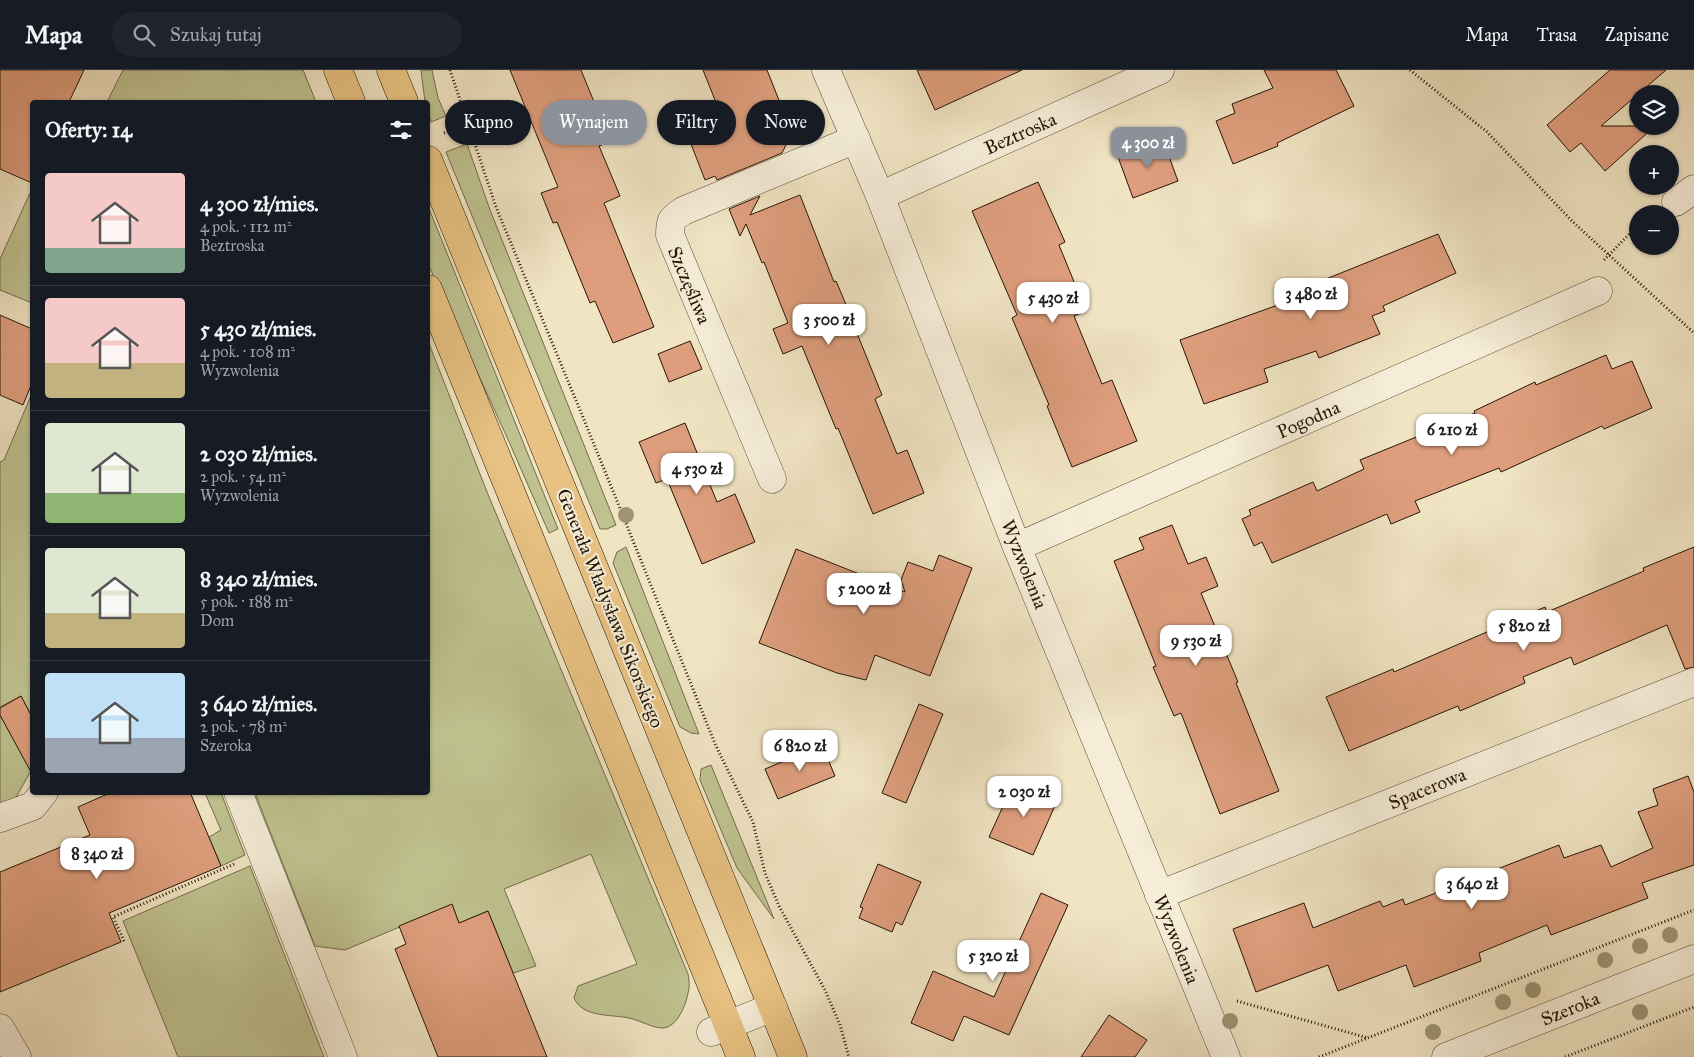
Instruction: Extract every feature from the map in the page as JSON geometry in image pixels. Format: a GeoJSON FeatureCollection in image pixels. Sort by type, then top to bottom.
{"type":"FeatureCollection","features":[{"type":"Feature","properties":{"kind":"main road"},"geometry":{"type":"LineString","coordinates":[[338,70],[350,100]]}},
{"type":"Feature","properties":{"kind":"main road"},"geometry":{"type":"LineString","coordinates":[[391,70],[403,100]]}},
{"type":"Feature","properties":{"kind":"main road","name":"Generała Władysława Sikorskiego"},"geometry":{"type":"LineString","coordinates":[[432,148],[793,1057]]}},
{"type":"Feature","properties":{"kind":"main road"},"geometry":{"type":"LineString","coordinates":[[430,294],[719,1028],[741,1057]]}},
{"type":"Feature","properties":{"kind":"street","name":"Wyzwolenia"},"geometry":{"type":"LineString","coordinates":[[826,70],[880,196],[1017,547],[1226,1057]]}},
{"type":"Feature","properties":{"kind":"street","name":"Beztroska"},"geometry":{"type":"LineString","coordinates":[[880,196],[1160,70]]}},
{"type":"Feature","properties":{"kind":"street","name":"Szczęśliwa"},"geometry":{"type":"LineString","coordinates":[[772,479],[670,235],[670,225],[672,218],[683,211],[856,139]]}},
{"type":"Feature","properties":{"kind":"street","name":"Pogodna"},"geometry":{"type":"LineString","coordinates":[[1017,547],[1598,292]]}},
{"type":"Feature","properties":{"kind":"street","name":"Spacerowa"},"geometry":{"type":"LineString","coordinates":[[1159,895],[1694,682]]}},
{"type":"Feature","properties":{"kind":"street"},"geometry":{"type":"LineString","coordinates":[[0,818],[33,806],[42,795]]}},
{"type":"Feature","properties":{"kind":"street"},"geometry":{"type":"LineString","coordinates":[[239,795],[343,1057]]}},
{"type":"Feature","properties":{"kind":"street","name":"Szeroka"},"geometry":{"type":"LineString","coordinates":[[1446,1057],[1694,959]]}},
{"type":"Feature","properties":{"kind":"street"},"geometry":{"type":"LineString","coordinates":[[719,1028],[773,1007]]}},
{"type":"Feature","properties":{"kind":"street"},"geometry":{"type":"LineString","coordinates":[[0,1028],[17,1057]]}},
{"type":"Feature","properties":{"kind":"path"},"geometry":{"type":"LineString","coordinates":[[450,70],[461,100]]}},
{"type":"Feature","properties":{"kind":"path"},"geometry":{"type":"LineString","coordinates":[[1410,70],[1487,132],[1574,222],[1694,333]]}},
{"type":"Feature","properties":{"kind":"path"},"geometry":{"type":"LineString","coordinates":[[432,148],[445,140]]}},
{"type":"Feature","properties":{"kind":"path"},"geometry":{"type":"LineString","coordinates":[[476,145],[496,207],[716,746],[753,822],[765,873],[779,906],[825,990],[840,1025],[850,1057]]}},
{"type":"Feature","properties":{"kind":"path"},"geometry":{"type":"LineString","coordinates":[[1598,292],[1594,271],[1629,234]]}},
{"type":"Feature","properties":{"kind":"path"},"geometry":{"type":"LineString","coordinates":[[124,941],[113,917],[238,863]]}},
{"type":"Feature","properties":{"kind":"path"},"geometry":{"type":"LineString","coordinates":[[1319,1057],[1694,910]]}},
{"type":"Feature","properties":{"kind":"path"},"geometry":{"type":"LineString","coordinates":[[1234,1000],[1368,1038]]}},
{"type":"Feature","properties":{"kind":"path"},"geometry":{"type":"LineString","coordinates":[[1565,1057],[1694,1007]]}},
{"type":"Feature","properties":{"kind":"green space"},"geometry":{"type":"Polygon","coordinates":[[[123,70],[303,70],[315,100],[108,100],[123,70]]]}},
{"type":"Feature","properties":{"kind":"green space"},"geometry":{"type":"Polygon","coordinates":[[[421,70],[432,70],[438,98],[445,116],[431,122],[430,100],[425,100],[421,70]]]}},
{"type":"Feature","properties":{"kind":"green space"},"geometry":{"type":"Polygon","coordinates":[[[467,145],[490,210],[616,525],[607,529],[600,529],[446,152],[467,145]]]}},
{"type":"Feature","properties":{"kind":"green space"},"geometry":{"type":"Polygon","coordinates":[[[30,193],[30,302],[0,290],[0,259],[30,193]]]}},
{"type":"Feature","properties":{"kind":"green space"},"geometry":{"type":"Polygon","coordinates":[[[430,211],[558,529],[549,533],[430,268],[430,211]]]}},
{"type":"Feature","properties":{"kind":"green space"},"geometry":{"type":"Polygon","coordinates":[[[430,346],[487,492],[688,974],[689,988],[680,1015],[672,1024],[662,1028],[629,1018],[590,1012],[578,1004],[574,998],[578,986],[637,964],[591,854],[504,889],[536,966],[513,973],[488,911],[459,923],[452,905],[345,950],[315,946],[256,795],[430,795],[430,346]]]}},
{"type":"Feature","properties":{"kind":"green space"},"geometry":{"type":"Polygon","coordinates":[[[30,398],[30,713],[21,696],[0,707],[0,462],[4,460],[30,398]]]}},
{"type":"Feature","properties":{"kind":"green space"},"geometry":{"type":"Polygon","coordinates":[[[626,547],[699,734],[691,733],[680,727],[613,563],[617,552],[626,547]]]}},
{"type":"Feature","properties":{"kind":"green space"},"geometry":{"type":"Polygon","coordinates":[[[0,715],[24,757],[30,754],[30,773],[14,801],[0,806],[0,715]]]}},
{"type":"Feature","properties":{"kind":"green space"},"geometry":{"type":"Polygon","coordinates":[[[711,765],[774,919],[737,868],[700,780],[701,769],[711,765]]]}},
{"type":"Feature","properties":{"kind":"green space"},"geometry":{"type":"Polygon","coordinates":[[[206,795],[222,795],[245,855],[221,866],[209,837],[221,830],[206,795]]]}},
{"type":"Feature","properties":{"kind":"green space"},"geometry":{"type":"Polygon","coordinates":[[[250,866],[324,1057],[178,1057],[123,921],[250,866]]]}},
{"type":"Feature","properties":{"kind":"building"},"geometry":{"type":"Polygon","coordinates":[[[0,70],[84,70],[70,100],[30,100],[30,182],[0,169],[0,70]]]}},
{"type":"Feature","properties":{"kind":"building"},"geometry":{"type":"Polygon","coordinates":[[[510,70],[581,70],[593,100],[541,100],[541,145],[602,145],[599,146],[620,196],[604,203],[654,327],[613,343],[595,301],[590,303],[557,222],[553,223],[541,193],[558,187],[531,121],[531,100],[522,100],[510,70]]]}},
{"type":"Feature","properties":{"kind":"building"},"geometry":{"type":"Polygon","coordinates":[[[703,70],[767,70],[779,100],[746,100],[746,145],[786,145],[782,153],[717,180],[715,176],[705,180],[691,145],[736,145],[736,100],[715,100],[703,70]]]}},
{"type":"Feature","properties":{"kind":"building"},"geometry":{"type":"Polygon","coordinates":[[[917,70],[1022,70],[935,110],[917,70]]]}},
{"type":"Feature","properties":{"kind":"building"},"geometry":{"type":"Polygon","coordinates":[[[1264,70],[1336,70],[1354,106],[1277,143],[1278,146],[1233,164],[1216,121],[1235,113],[1232,104],[1273,88],[1264,70]]]}},
{"type":"Feature","properties":{"kind":"building"},"geometry":{"type":"Polygon","coordinates":[[[1610,70],[1666,70],[1649,85],[1629,85],[1629,102],[1601,126],[1629,126],[1629,135],[1645,135],[1634,145],[1629,145],[1629,149],[1605,171],[1581,143],[1570,152],[1547,125],[1610,70]]]}},
{"type":"Feature","properties":{"kind":"building"},"geometry":{"type":"Polygon","coordinates":[[[1163,140],[1178,181],[1133,198],[1118,157],[1163,140]]]}},
{"type":"Feature","properties":{"kind":"building"},"geometry":{"type":"Polygon","coordinates":[[[1038,182],[1065,242],[1059,245],[1086,311],[1074,316],[1102,384],[1112,380],[1137,441],[1072,467],[1047,406],[1049,405],[1012,318],[1017,315],[972,211],[1038,182]]]}},
{"type":"Feature","properties":{"kind":"building"},"geometry":{"type":"Polygon","coordinates":[[[800,195],[834,282],[836,281],[853,321],[882,395],[875,399],[897,454],[907,450],[924,493],[873,514],[802,346],[783,354],[773,329],[788,323],[764,262],[762,263],[746,224],[740,236],[729,209],[760,196],[750,215],[800,195]]]}},
{"type":"Feature","properties":{"kind":"building"},"geometry":{"type":"Polygon","coordinates":[[[1438,234],[1456,273],[1383,306],[1385,311],[1372,316],[1380,334],[1319,358],[1316,351],[1264,369],[1268,382],[1204,404],[1180,340],[1289,301],[1286,295],[1438,234]]]}},
{"type":"Feature","properties":{"kind":"building"},"geometry":{"type":"Polygon","coordinates":[[[0,315],[30,328],[30,388],[23,405],[0,395],[0,315]]]}},
{"type":"Feature","properties":{"kind":"building"},"geometry":{"type":"Polygon","coordinates":[[[690,341],[702,369],[669,382],[658,354],[690,341]]]}},
{"type":"Feature","properties":{"kind":"building"},"geometry":{"type":"Polygon","coordinates":[[[1606,355],[1612,369],[1632,361],[1652,408],[1604,429],[1602,426],[1501,472],[1499,468],[1415,501],[1420,512],[1391,524],[1387,514],[1272,563],[1262,542],[1254,546],[1242,519],[1251,515],[1249,510],[1313,482],[1317,491],[1364,469],[1360,460],[1475,413],[1474,411],[1535,382],[1536,385],[1606,355]]]}},
{"type":"Feature","properties":{"kind":"building"},"geometry":{"type":"Polygon","coordinates":[[[685,423],[717,502],[735,494],[755,542],[702,564],[667,479],[656,483],[639,442],[685,423]]]}},
{"type":"Feature","properties":{"kind":"building"},"geometry":{"type":"Polygon","coordinates":[[[1172,525],[1188,564],[1206,557],[1218,586],[1201,593],[1238,682],[1236,683],[1279,791],[1220,814],[1181,713],[1174,716],[1153,667],[1156,666],[1114,561],[1144,549],[1139,538],[1172,525]]]}},
{"type":"Feature","properties":{"kind":"building"},"geometry":{"type":"Polygon","coordinates":[[[1694,547],[1694,667],[1685,669],[1667,625],[1574,665],[1571,657],[1523,677],[1525,683],[1460,711],[1458,706],[1349,751],[1326,697],[1393,669],[1394,672],[1545,607],[1547,612],[1644,571],[1643,568],[1694,547]]]}},
{"type":"Feature","properties":{"kind":"building"},"geometry":{"type":"Polygon","coordinates":[[[796,549],[905,592],[901,580],[908,562],[933,571],[939,555],[972,568],[930,676],[875,655],[866,680],[837,673],[759,643],[796,549]]]}},
{"type":"Feature","properties":{"kind":"building"},"geometry":{"type":"Polygon","coordinates":[[[21,696],[30,713],[30,770],[0,715],[0,708],[21,696]]]}},
{"type":"Feature","properties":{"kind":"building"},"geometry":{"type":"Polygon","coordinates":[[[919,704],[943,714],[906,803],[882,793],[919,704]]]}},
{"type":"Feature","properties":{"kind":"building"},"geometry":{"type":"Polygon","coordinates":[[[822,745],[835,776],[778,799],[765,769],[822,745]]]}},
{"type":"Feature","properties":{"kind":"building"},"geometry":{"type":"Polygon","coordinates":[[[1688,776],[1694,792],[1694,865],[1642,883],[1648,898],[1551,935],[1547,925],[1479,953],[1481,961],[1414,987],[1406,965],[1338,991],[1328,965],[1256,992],[1233,929],[1304,903],[1313,928],[1380,901],[1383,907],[1403,899],[1405,905],[1559,845],[1564,858],[1601,845],[1611,867],[1653,848],[1638,812],[1658,805],[1653,789],[1688,776]]]}},
{"type":"Feature","properties":{"kind":"building"},"geometry":{"type":"Polygon","coordinates":[[[1015,780],[1058,799],[1033,855],[989,837],[1015,780]]]}},
{"type":"Feature","properties":{"kind":"building"},"geometry":{"type":"Polygon","coordinates":[[[105,795],[191,795],[221,866],[109,913],[121,942],[0,992],[0,872],[90,835],[78,807],[105,795]]]}},
{"type":"Feature","properties":{"kind":"building"},"geometry":{"type":"Polygon","coordinates":[[[878,864],[921,882],[902,925],[896,922],[892,932],[859,918],[863,908],[860,907],[878,864]]]}},
{"type":"Feature","properties":{"kind":"building"},"geometry":{"type":"Polygon","coordinates":[[[1041,893],[1068,905],[1009,1035],[964,1016],[953,1041],[911,1023],[933,971],[994,997],[1041,893]]]}},
{"type":"Feature","properties":{"kind":"building"},"geometry":{"type":"Polygon","coordinates":[[[452,904],[459,923],[488,911],[547,1057],[438,1057],[395,949],[406,944],[399,926],[452,904]]]}},
{"type":"Feature","properties":{"kind":"building"},"geometry":{"type":"Polygon","coordinates":[[[1109,1015],[1147,1040],[1135,1057],[1081,1057],[1109,1015]]]}}]}
